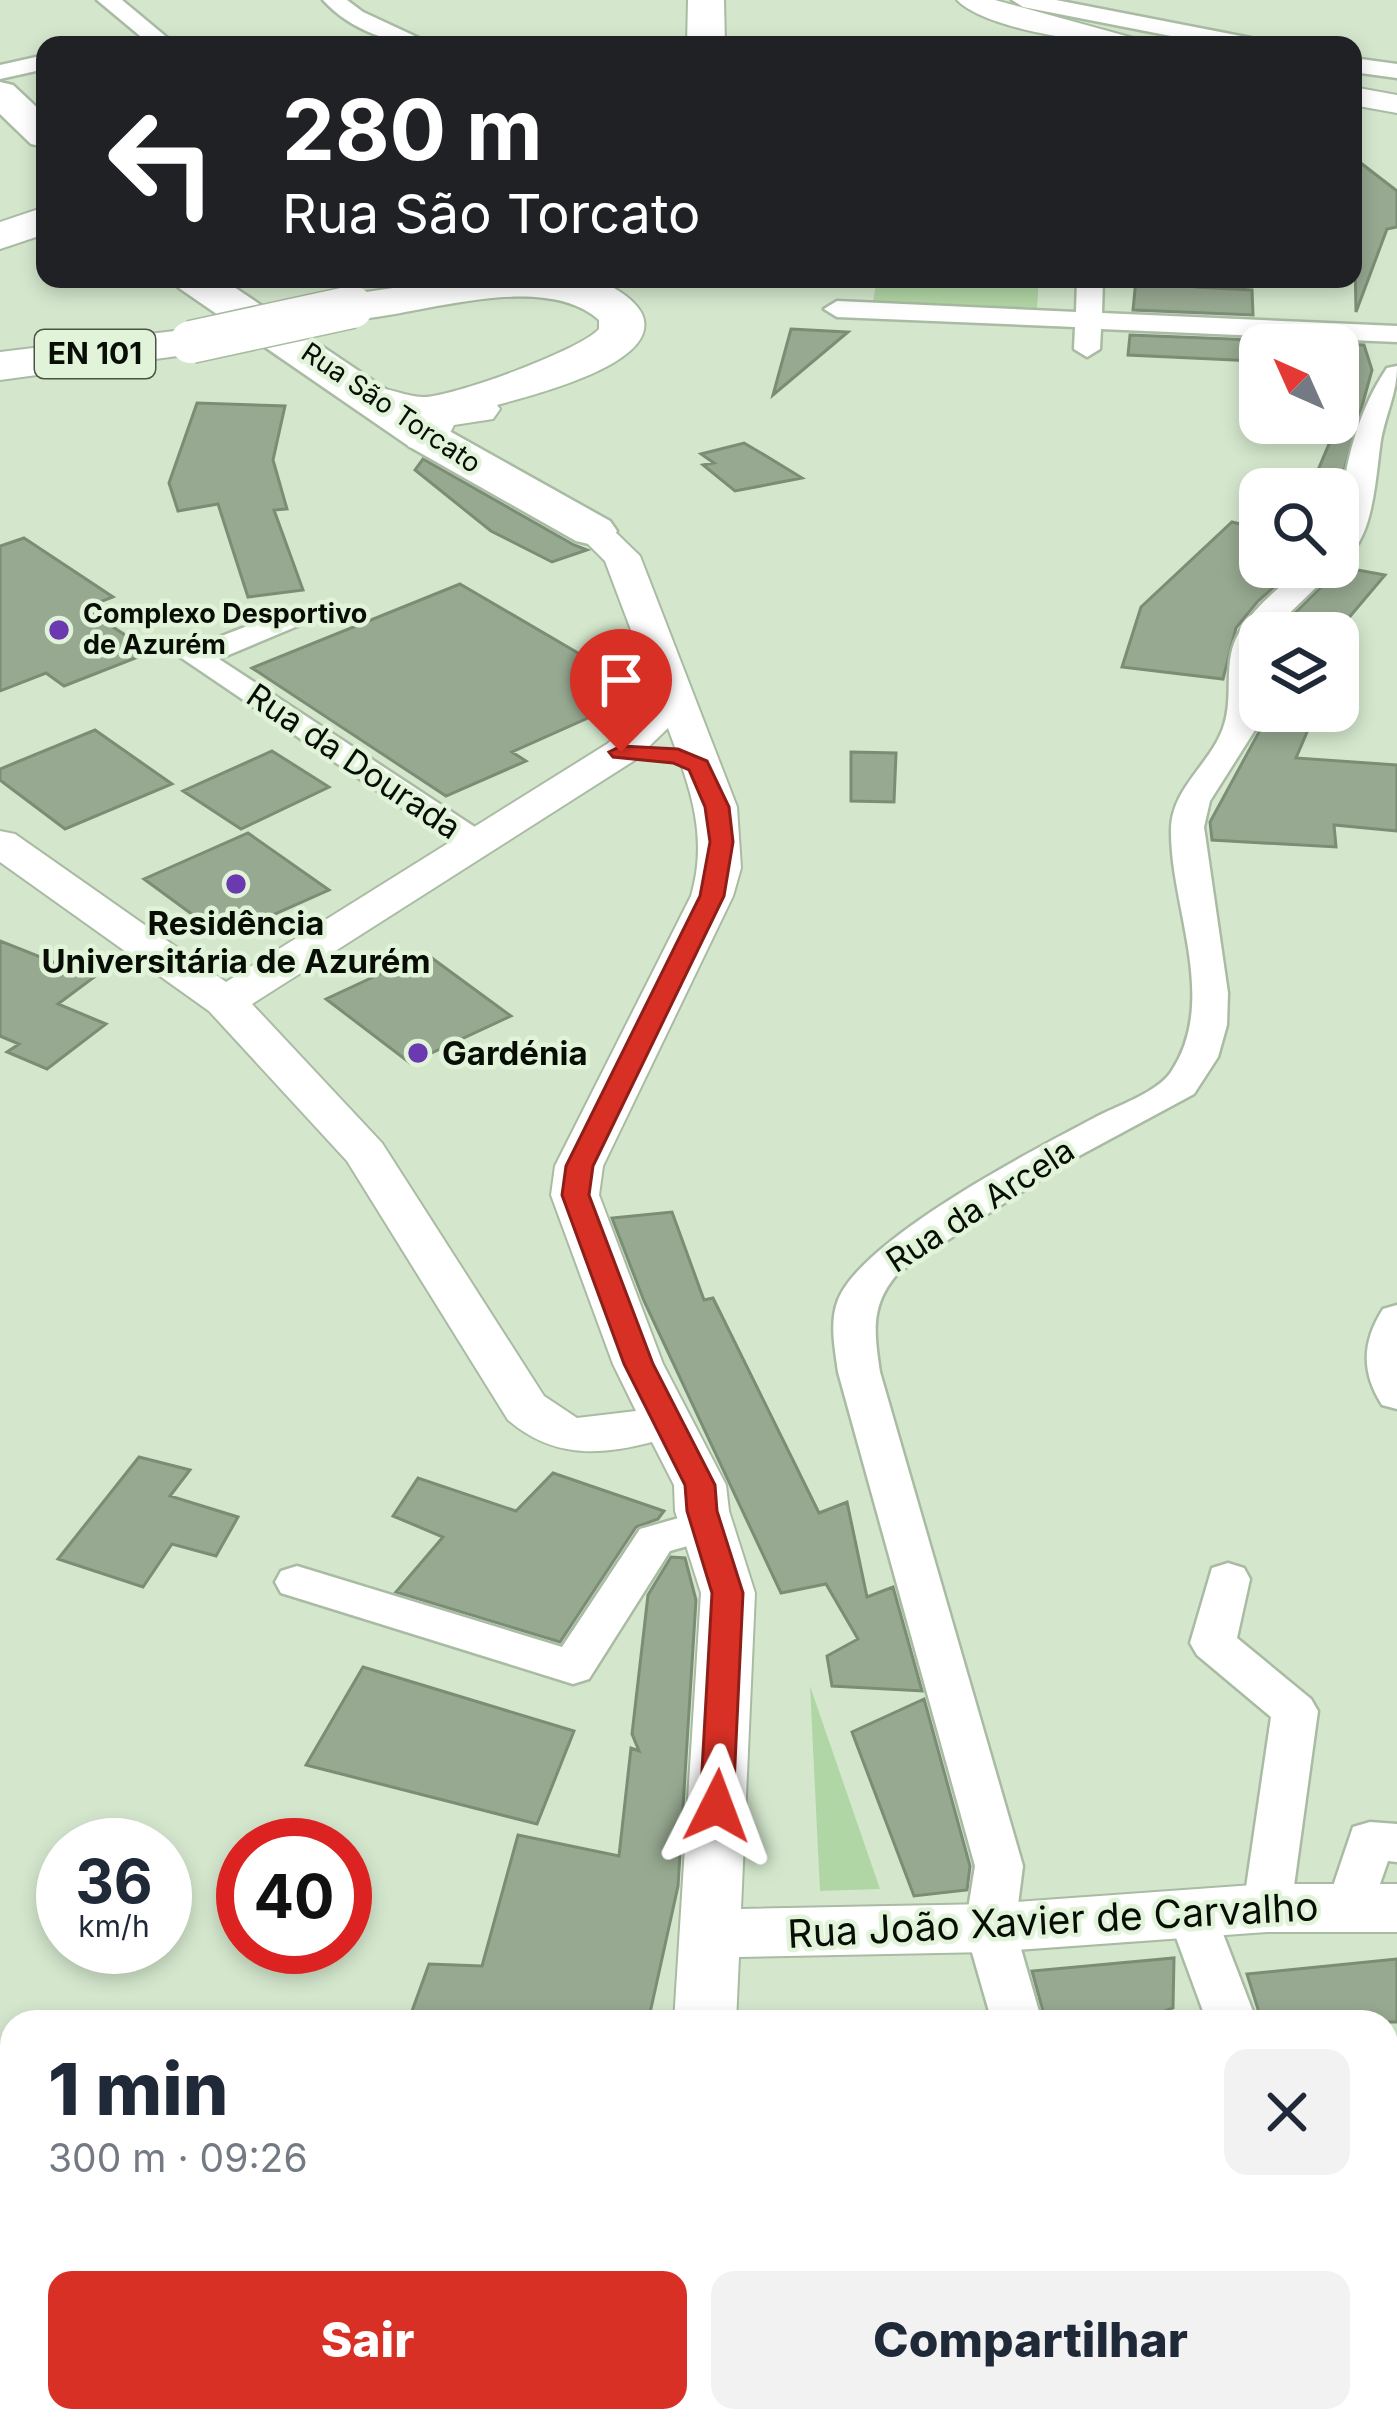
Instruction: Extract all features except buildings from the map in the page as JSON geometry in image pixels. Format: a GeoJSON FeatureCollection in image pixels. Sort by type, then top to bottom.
{"type":"FeatureCollection","features":[{"type":"Feature","properties":{"kind":"highway"},"geometry":{"type":"LineString","coordinates":[[706,0],[706,36]]}},
{"type":"Feature","properties":{"kind":"highway"},"geometry":{"type":"LineString","coordinates":[[728,0],[728,36]]}},
{"type":"Feature","properties":{"kind":"highway","name":"EN 101"},"geometry":{"type":"LineString","coordinates":[[340,301],[368,288]]}},
{"type":"Feature","properties":{"kind":"highway","name":"EN 101"},"geometry":{"type":"LineString","coordinates":[[0,366],[189,333],[400,288]]}},
{"type":"Feature","properties":{"kind":"highway"},"geometry":{"type":"LineString","coordinates":[[340,301],[383,308],[472,288]]}},
{"type":"Feature","properties":{"kind":"highway"},"geometry":{"type":"LineString","coordinates":[[382,391],[430,425],[606,350],[621,331],[621,316],[609,302],[581,292],[546,288]]}},
{"type":"Feature","properties":{"kind":"highway"},"geometry":{"type":"LineString","coordinates":[[382,391],[504,394],[605,370],[640,348],[651,318],[635,288]]}},
{"type":"Feature","properties":{"kind":"highway"},"geometry":{"type":"LineString","coordinates":[[0,324],[56,332],[189,333]]}},
{"type":"Feature","properties":{"kind":"highway","name":"EN 101"},"geometry":{"type":"LineString","coordinates":[[0,352],[189,333]]}},
{"type":"Feature","properties":{"kind":"highway"},"geometry":{"type":"LineString","coordinates":[[482,446],[488,420],[504,394]]}},
{"type":"Feature","properties":{"kind":"main road"},"geometry":{"type":"LineString","coordinates":[[1,87],[36,113]]}},
{"type":"Feature","properties":{"kind":"main road"},"geometry":{"type":"LineString","coordinates":[[1,87],[36,126]]}},
{"type":"Feature","properties":{"kind":"main road","name":"Rua São Torcato"},"geometry":{"type":"LineString","coordinates":[[209,288],[382,391]]}},
{"type":"Feature","properties":{"kind":"main road","name":"Rua São Torcato"},"geometry":{"type":"LineString","coordinates":[[244,288],[382,391]]}},
{"type":"Feature","properties":{"kind":"main road","name":"Rua São Torcato"},"geometry":{"type":"LineString","coordinates":[[430,425],[482,446],[593,531]]}},
{"type":"Feature","properties":{"kind":"main road","name":"Rua São Torcato"},"geometry":{"type":"LineString","coordinates":[[430,425],[593,531]]}},
{"type":"Feature","properties":{"kind":"street"},"geometry":{"type":"LineString","coordinates":[[109,0],[154,36]]}},
{"type":"Feature","properties":{"kind":"street"},"geometry":{"type":"LineString","coordinates":[[334,0],[355,17],[401,36]]}},
{"type":"Feature","properties":{"kind":"street"},"geometry":{"type":"LineString","coordinates":[[970,0],[1086,36]]}},
{"type":"Feature","properties":{"kind":"street"},"geometry":{"type":"LineString","coordinates":[[1023,0],[1205,36]]}},
{"type":"Feature","properties":{"kind":"street"},"geometry":{"type":"LineString","coordinates":[[355,17],[358,29],[369,36]]}},
{"type":"Feature","properties":{"kind":"street"},"geometry":{"type":"LineString","coordinates":[[1362,66],[1397,71]]}},
{"type":"Feature","properties":{"kind":"street"},"geometry":{"type":"LineString","coordinates":[[1,87],[36,67]]}},
{"type":"Feature","properties":{"kind":"street"},"geometry":{"type":"LineString","coordinates":[[1362,98],[1397,104]]}},
{"type":"Feature","properties":{"kind":"street"},"geometry":{"type":"LineString","coordinates":[[1087,349],[1090,288]]}},
{"type":"Feature","properties":{"kind":"street"},"geometry":{"type":"LineString","coordinates":[[837,309],[1397,334]]}},
{"type":"Feature","properties":{"kind":"street"},"geometry":{"type":"LineString","coordinates":[[1359,495],[1376,399],[1397,374]]}},
{"type":"Feature","properties":{"kind":"street","name":"Rua São Torcato"},"geometry":{"type":"LineString","coordinates":[[593,531],[622,556],[717,807],[720,868],[712,896],[579,1166],[575,1195],[603,1276],[666,1421],[700,1485],[728,1593],[707,2010]]}},
{"type":"Feature","properties":{"kind":"street","name":"Rua da Arcela"},"geometry":{"type":"LineString","coordinates":[[989,1928],[999,1866],[859,1372],[851,1312],[864,1284],[885,1263],[1051,1156],[1181,1086],[1196,1067],[1208,1034],[1209,948],[1186,821],[1238,734],[1247,706],[1242,675],[1252,636],[1298,588]]}},
{"type":"Feature","properties":{"kind":"street","name":"Rua da Dourada"},"geometry":{"type":"LineString","coordinates":[[290,619],[196,657],[475,842]]}},
{"type":"Feature","properties":{"kind":"street"},"geometry":{"type":"LineString","coordinates":[[225,1002],[621,752],[646,731],[672,693]]}},
{"type":"Feature","properties":{"kind":"street"},"geometry":{"type":"LineString","coordinates":[[621,752],[678,756],[699,766]]}},
{"type":"Feature","properties":{"kind":"street"},"geometry":{"type":"LineString","coordinates":[[0,842],[225,1002],[365,1153],[526,1408],[542,1424],[601,1439],[646,1464],[705,1518],[655,1540],[573,1667],[297,1582]]}},
{"type":"Feature","properties":{"kind":"street"},"geometry":{"type":"LineString","coordinates":[[1397,1318],[1385,1343],[1390,1387],[1397,1394]]}},
{"type":"Feature","properties":{"kind":"street"},"geometry":{"type":"LineString","coordinates":[[601,1439],[666,1421]]}},
{"type":"Feature","properties":{"kind":"street"},"geometry":{"type":"LineString","coordinates":[[1228,1579],[1214,1642],[1295,1711],[1267,1908]]}},
{"type":"Feature","properties":{"kind":"street"},"geometry":{"type":"LineString","coordinates":[[1373,1908],[1370,1840],[1397,1843]]}},
{"type":"Feature","properties":{"kind":"street","name":"Rua João Xavier de Carvalho"},"geometry":{"type":"LineString","coordinates":[[710,1934],[989,1928],[1267,1908],[1373,1908]]}},
{"type":"Feature","properties":{"kind":"street"},"geometry":{"type":"LineString","coordinates":[[1191,1913],[1227,2010]]}},
{"type":"Feature","properties":{"kind":"street"},"geometry":{"type":"LineString","coordinates":[[989,1928],[1013,2010]]}},
{"type":"Feature","properties":{"kind":"green space"},"geometry":{"type":"Polygon","coordinates":[[[875,288],[1038,288],[1037,308],[873,301],[875,288]]]}},
{"type":"Feature","properties":{"kind":"green space"},"geometry":{"type":"Polygon","coordinates":[[[810,1686],[880,1889],[820,1891],[810,1686]]]}},
{"type":"Feature","properties":{"kind":"place","name":"Complexo Desportivo de Azurém"},"geometry":{"type":"Point","coordinates":[59,630]}},
{"type":"Feature","properties":{"kind":"place","name":"Residência Universitária de Azurém"},"geometry":{"type":"Point","coordinates":[236,884]}},
{"type":"Feature","properties":{"kind":"place","name":"Gardénia"},"geometry":{"type":"Point","coordinates":[418,1053]}},
{"type":"Feature","properties":{"kind":"route"},"geometry":{"type":"LineString","coordinates":[[621,752],[678,756],[699,766],[717,807],[722,842],[712,896],[579,1166],[575,1195],[638,1364],[700,1485],[702,1511],[728,1593],[717,1806]]}}]}
